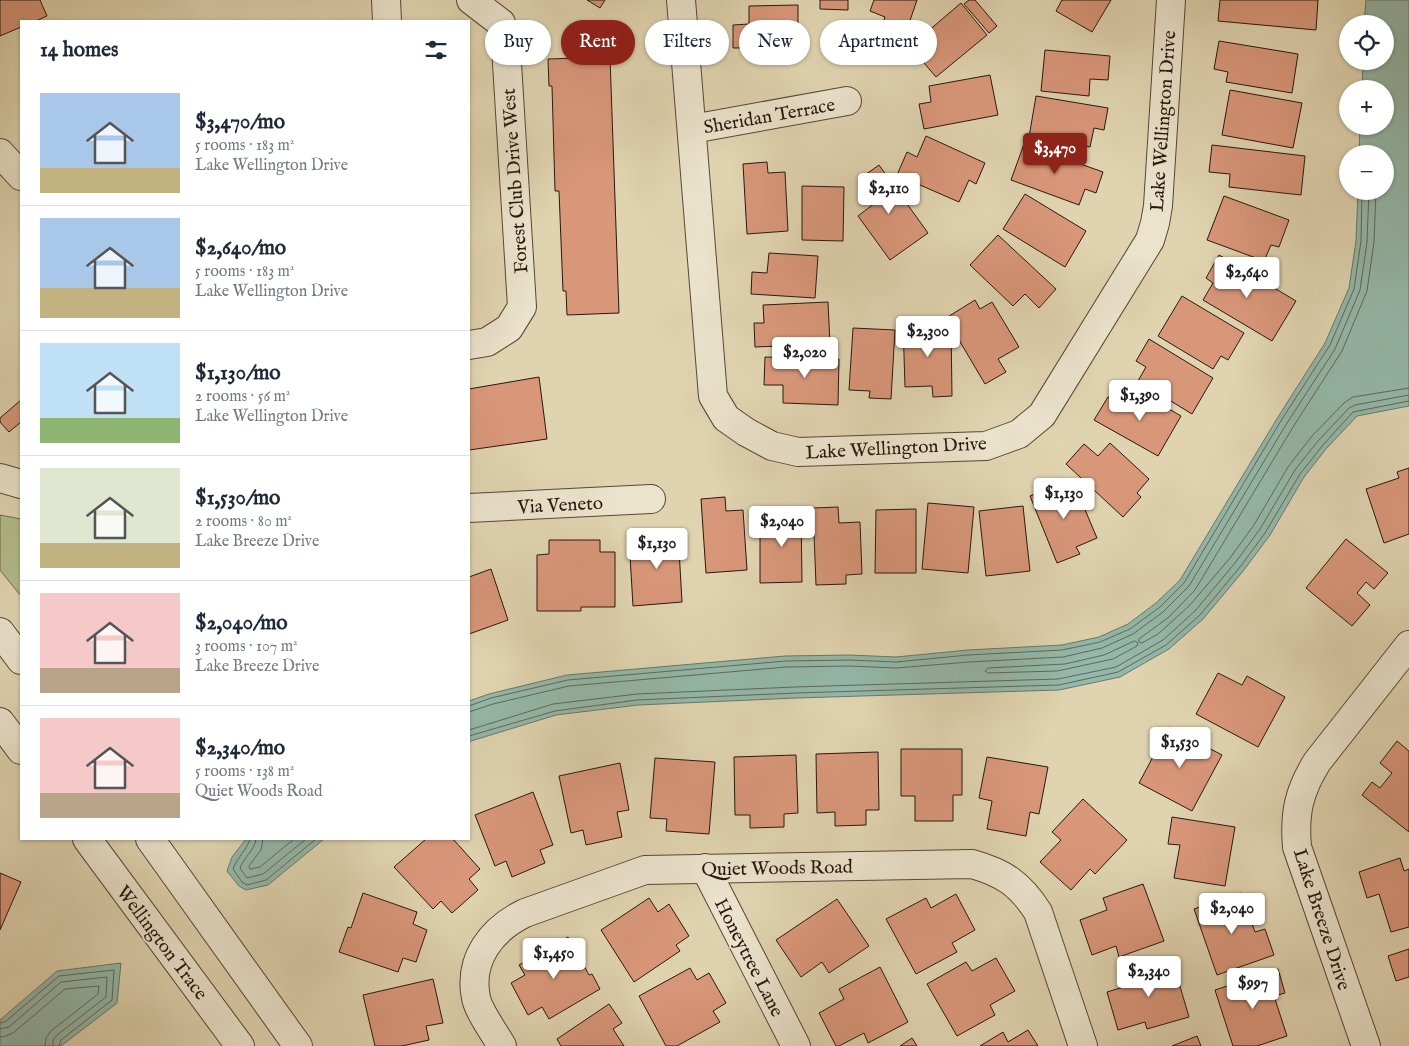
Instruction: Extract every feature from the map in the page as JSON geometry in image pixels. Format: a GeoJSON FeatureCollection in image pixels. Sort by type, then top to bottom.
{"type":"FeatureCollection","features":[{"type":"Feature","properties":{"kind":"street"},"geometry":{"type":"LineString","coordinates":[[386,0],[386,20]]}},
{"type":"Feature","properties":{"kind":"street","name":"Forest Club Drive West"},"geometry":{"type":"LineString","coordinates":[[470,345],[487,342],[509,328],[522,307],[506,47],[501,24],[471,0]]}},
{"type":"Feature","properties":{"kind":"street","name":"Lake Wellington Drive"},"geometry":{"type":"LineString","coordinates":[[681,0],[713,396],[726,418],[746,432],[772,446],[798,452],[986,446],[1019,434],[1042,415],[1150,240],[1158,206],[1171,0]]}},
{"type":"Feature","properties":{"kind":"street","name":"Sheridan Terrace"},"geometry":{"type":"LineString","coordinates":[[692,129],[846,102]]}},
{"type":"Feature","properties":{"kind":"street"},"geometry":{"type":"LineString","coordinates":[[0,153],[20,175]]}},
{"type":"Feature","properties":{"kind":"street"},"geometry":{"type":"LineString","coordinates":[[0,478],[20,484]]}},
{"type":"Feature","properties":{"kind":"street","name":"Via Veneto"},"geometry":{"type":"LineString","coordinates":[[470,508],[651,499]]}},
{"type":"Feature","properties":{"kind":"street"},"geometry":{"type":"LineString","coordinates":[[0,632],[20,659]]}},
{"type":"Feature","properties":{"kind":"street","name":"Lake Breeze Drive"},"geometry":{"type":"LineString","coordinates":[[1366,1046],[1297,847],[1295,830],[1296,811],[1308,777],[1317,762],[1409,645]]}},
{"type":"Feature","properties":{"kind":"street"},"geometry":{"type":"LineString","coordinates":[[0,722],[16,752]]}},
{"type":"Feature","properties":{"kind":"street","name":"Wellington Trace"},"geometry":{"type":"LineString","coordinates":[[88,840],[240,1046]]}},
{"type":"Feature","properties":{"kind":"street"},"geometry":{"type":"LineString","coordinates":[[151,840],[298,1046]]}},
{"type":"Feature","properties":{"kind":"street","name":"Quiet Woods Road"},"geometry":{"type":"LineString","coordinates":[[502,1046],[476,999],[477,964],[484,947],[495,933],[508,921],[525,913],[645,870],[972,864],[988,868],[1003,875],[1023,891],[1038,912],[1083,1046]]}},
{"type":"Feature","properties":{"kind":"street","name":"Honeytree Lane"},"geometry":{"type":"LineString","coordinates":[[705,868],[796,1046]]}},
{"type":"Feature","properties":{"kind":"green space"},"geometry":{"type":"Polygon","coordinates":[[[0,515],[20,519],[20,595],[0,570],[0,515]]]}},
{"type":"Feature","properties":{"kind":"water"},"geometry":{"type":"Polygon","coordinates":[[[1366,0],[1409,0],[1409,406],[1357,416],[1326,449],[1304,477],[1270,535],[1244,570],[1203,619],[1169,649],[1120,677],[1059,690],[638,705],[556,715],[470,742],[470,701],[489,694],[567,675],[785,656],[849,655],[896,657],[968,650],[1062,645],[1099,637],[1128,624],[1156,603],[1180,580],[1325,343],[1349,288],[1356,241],[1358,200],[1394,200],[1394,145],[1359,145],[1360,135],[1394,135],[1394,80],[1362,80],[1363,70],[1394,70],[1394,15],[1365,15],[1366,0]]]}},
{"type":"Feature","properties":{"kind":"water"},"geometry":{"type":"Polygon","coordinates":[[[245,840],[323,840],[268,885],[246,890],[239,886],[227,871],[232,857],[245,840]]]}},
{"type":"Feature","properties":{"kind":"water"},"geometry":{"type":"Polygon","coordinates":[[[121,963],[117,1003],[61,1046],[0,1046],[0,1020],[57,971],[121,963]]]}},
{"type":"Feature","properties":{"kind":"building"},"geometry":{"type":"Polygon","coordinates":[[[0,0],[40,0],[47,16],[38,20],[20,20],[20,27],[0,36],[0,0]]]}},
{"type":"Feature","properties":{"kind":"building"},"geometry":{"type":"Polygon","coordinates":[[[587,0],[605,0],[600,8],[587,0]]]}},
{"type":"Feature","properties":{"kind":"building"},"geometry":{"type":"Polygon","coordinates":[[[820,0],[848,0],[848,10],[820,9],[820,0]]]}},
{"type":"Feature","properties":{"kind":"building"},"geometry":{"type":"Polygon","coordinates":[[[874,0],[917,0],[910,20],[884,20],[885,17],[870,11],[874,0]]]}},
{"type":"Feature","properties":{"kind":"building"},"geometry":{"type":"Polygon","coordinates":[[[969,0],[975,0],[997,26],[989,33],[964,4],[969,0]]]}},
{"type":"Feature","properties":{"kind":"building"},"geometry":{"type":"Polygon","coordinates":[[[1062,0],[1111,0],[1092,32],[1056,11],[1062,0]]]}},
{"type":"Feature","properties":{"kind":"building"},"geometry":{"type":"Polygon","coordinates":[[[1220,0],[1318,0],[1316,30],[1218,21],[1220,0]]]}},
{"type":"Feature","properties":{"kind":"building"},"geometry":{"type":"Polygon","coordinates":[[[961,3],[987,35],[936,77],[926,65],[937,65],[937,23],[961,3]]]}},
{"type":"Feature","properties":{"kind":"building"},"geometry":{"type":"Polygon","coordinates":[[[798,5],[798,20],[749,20],[749,6],[798,5]]]}},
{"type":"Feature","properties":{"kind":"building"},"geometry":{"type":"Polygon","coordinates":[[[733,25],[739,25],[739,48],[733,48],[733,25]]]}},
{"type":"Feature","properties":{"kind":"building"},"geometry":{"type":"Polygon","coordinates":[[[1219,41],[1298,54],[1292,93],[1226,82],[1228,72],[1214,69],[1219,41]]]}},
{"type":"Feature","properties":{"kind":"building"},"geometry":{"type":"Polygon","coordinates":[[[1045,50],[1110,56],[1108,80],[1090,79],[1089,96],[1041,91],[1045,50]]]}},
{"type":"Feature","properties":{"kind":"building"},"geometry":{"type":"Polygon","coordinates":[[[551,59],[561,59],[561,65],[610,65],[619,313],[567,315],[566,291],[563,291],[559,191],[555,191],[552,86],[549,86],[548,65],[551,65],[551,59]]]}},
{"type":"Feature","properties":{"kind":"building"},"geometry":{"type":"Polygon","coordinates":[[[990,75],[998,115],[924,129],[919,104],[931,102],[929,86],[990,75]]]}},
{"type":"Feature","properties":{"kind":"building"},"geometry":{"type":"Polygon","coordinates":[[[1230,90],[1302,103],[1293,148],[1222,135],[1230,90]]]}},
{"type":"Feature","properties":{"kind":"building"},"geometry":{"type":"Polygon","coordinates":[[[1036,96],[1108,108],[1104,130],[1094,128],[1090,147],[1029,137],[1036,96]]]}},
{"type":"Feature","properties":{"kind":"building"},"geometry":{"type":"Polygon","coordinates":[[[926,136],[985,163],[976,184],[969,180],[959,202],[897,175],[907,152],[917,157],[926,136]]]}},
{"type":"Feature","properties":{"kind":"building"},"geometry":{"type":"Polygon","coordinates":[[[1024,144],[1103,172],[1096,193],[1085,189],[1079,205],[1011,180],[1024,144]]]}},
{"type":"Feature","properties":{"kind":"building"},"geometry":{"type":"Polygon","coordinates":[[[1212,145],[1305,156],[1301,195],[1229,187],[1230,174],[1209,172],[1212,145]]]}},
{"type":"Feature","properties":{"kind":"building"},"geometry":{"type":"Polygon","coordinates":[[[767,162],[768,173],[785,172],[788,231],[747,234],[743,164],[767,162]]]}},
{"type":"Feature","properties":{"kind":"building"},"geometry":{"type":"Polygon","coordinates":[[[879,165],[928,233],[890,260],[858,216],[875,203],[858,180],[879,165]]]}},
{"type":"Feature","properties":{"kind":"building"},"geometry":{"type":"Polygon","coordinates":[[[802,186],[844,187],[843,241],[802,240],[802,186]]]}},
{"type":"Feature","properties":{"kind":"building"},"geometry":{"type":"Polygon","coordinates":[[[1025,194],[1086,231],[1065,267],[1003,229],[1025,194]]]}},
{"type":"Feature","properties":{"kind":"building"},"geometry":{"type":"Polygon","coordinates":[[[1224,196],[1289,220],[1279,247],[1271,245],[1264,261],[1207,240],[1224,196]]]}},
{"type":"Feature","properties":{"kind":"building"},"geometry":{"type":"Polygon","coordinates":[[[998,235],[1056,289],[1039,308],[1025,294],[1013,306],[970,265],[998,235]]]}},
{"type":"Feature","properties":{"kind":"building"},"geometry":{"type":"Polygon","coordinates":[[[769,253],[818,256],[815,298],[751,294],[752,272],[767,273],[769,253]]]}},
{"type":"Feature","properties":{"kind":"building"},"geometry":{"type":"Polygon","coordinates":[[[1219,255],[1296,301],[1272,341],[1203,300],[1213,283],[1206,278],[1219,255]]]}},
{"type":"Feature","properties":{"kind":"building"},"geometry":{"type":"Polygon","coordinates":[[[1182,296],[1244,333],[1228,360],[1221,356],[1213,369],[1158,336],[1182,296]]]}},
{"type":"Feature","properties":{"kind":"building"},"geometry":{"type":"Polygon","coordinates":[[[975,300],[980,309],[992,302],[1019,347],[998,359],[1006,372],[985,384],[946,318],[975,300]]]}},
{"type":"Feature","properties":{"kind":"building"},"geometry":{"type":"Polygon","coordinates":[[[828,302],[830,344],[755,347],[754,323],[764,323],[763,305],[828,302]]]}},
{"type":"Feature","properties":{"kind":"building"},"geometry":{"type":"Polygon","coordinates":[[[923,322],[923,328],[951,327],[952,396],[933,397],[932,386],[905,387],[903,323],[923,322]]]}},
{"type":"Feature","properties":{"kind":"building"},"geometry":{"type":"Polygon","coordinates":[[[853,328],[895,330],[891,399],[869,398],[870,391],[849,390],[853,328]]]}},
{"type":"Feature","properties":{"kind":"building"},"geometry":{"type":"Polygon","coordinates":[[[1149,339],[1213,378],[1192,414],[1138,381],[1146,367],[1136,361],[1149,339]]]}},
{"type":"Feature","properties":{"kind":"building"},"geometry":{"type":"Polygon","coordinates":[[[765,357],[839,359],[838,405],[783,403],[783,385],[764,385],[765,357]]]}},
{"type":"Feature","properties":{"kind":"building"},"geometry":{"type":"Polygon","coordinates":[[[539,377],[547,439],[470,450],[470,389],[539,377]]]}},
{"type":"Feature","properties":{"kind":"building"},"geometry":{"type":"Polygon","coordinates":[[[1138,391],[1181,416],[1158,456],[1094,420],[1108,397],[1128,408],[1138,391]]]}},
{"type":"Feature","properties":{"kind":"building"},"geometry":{"type":"Polygon","coordinates":[[[20,401],[20,423],[9,432],[0,422],[0,418],[20,401]]]}},
{"type":"Feature","properties":{"kind":"building"},"geometry":{"type":"Polygon","coordinates":[[[1110,443],[1149,479],[1137,493],[1141,497],[1123,517],[1066,464],[1084,444],[1098,456],[1110,443]]]}},
{"type":"Feature","properties":{"kind":"building"},"geometry":{"type":"Polygon","coordinates":[[[1409,468],[1409,534],[1384,543],[1366,489],[1399,478],[1397,472],[1409,468]]]}},
{"type":"Feature","properties":{"kind":"building"},"geometry":{"type":"Polygon","coordinates":[[[1072,479],[1097,538],[1076,547],[1080,554],[1057,563],[1030,496],[1072,479]]]}},
{"type":"Feature","properties":{"kind":"building"},"geometry":{"type":"Polygon","coordinates":[[[725,497],[726,511],[743,510],[747,570],[706,573],[701,499],[725,497]]]}},
{"type":"Feature","properties":{"kind":"building"},"geometry":{"type":"Polygon","coordinates":[[[928,503],[974,507],[968,573],[922,569],[928,503]]]}},
{"type":"Feature","properties":{"kind":"building"},"geometry":{"type":"Polygon","coordinates":[[[1023,506],[1030,571],[986,576],[979,511],[1023,506]]]}},
{"type":"Feature","properties":{"kind":"building"},"geometry":{"type":"Polygon","coordinates":[[[838,507],[839,523],[860,522],[862,574],[846,575],[846,584],[816,585],[813,508],[838,507]]]}},
{"type":"Feature","properties":{"kind":"building"},"geometry":{"type":"Polygon","coordinates":[[[801,508],[802,582],[760,583],[760,521],[775,521],[775,509],[801,508]]]}},
{"type":"Feature","properties":{"kind":"building"},"geometry":{"type":"Polygon","coordinates":[[[916,509],[916,573],[875,573],[876,510],[916,509]]]}},
{"type":"Feature","properties":{"kind":"building"},"geometry":{"type":"Polygon","coordinates":[[[678,532],[682,602],[633,606],[630,556],[638,556],[637,535],[678,532]]]}},
{"type":"Feature","properties":{"kind":"building"},"geometry":{"type":"Polygon","coordinates":[[[1346,539],[1388,573],[1374,589],[1366,582],[1357,593],[1370,605],[1352,626],[1306,588],[1346,539]]]}},
{"type":"Feature","properties":{"kind":"building"},"geometry":{"type":"Polygon","coordinates":[[[549,540],[600,540],[600,552],[615,552],[615,607],[581,607],[581,611],[537,611],[537,555],[549,554],[549,540]]]}},
{"type":"Feature","properties":{"kind":"building"},"geometry":{"type":"Polygon","coordinates":[[[491,569],[508,620],[470,634],[470,577],[491,569]]]}},
{"type":"Feature","properties":{"kind":"building"},"geometry":{"type":"Polygon","coordinates":[[[1218,673],[1242,685],[1247,676],[1285,697],[1258,747],[1196,714],[1218,673]]]}},
{"type":"Feature","properties":{"kind":"building"},"geometry":{"type":"Polygon","coordinates":[[[1169,727],[1222,755],[1192,811],[1139,783],[1169,727]]]}},
{"type":"Feature","properties":{"kind":"building"},"geometry":{"type":"Polygon","coordinates":[[[1397,741],[1409,751],[1409,832],[1362,795],[1372,782],[1380,788],[1392,773],[1380,763],[1397,741]]]}},
{"type":"Feature","properties":{"kind":"building"},"geometry":{"type":"Polygon","coordinates":[[[901,749],[962,749],[962,795],[953,795],[953,821],[915,821],[915,796],[901,796],[901,749]]]}},
{"type":"Feature","properties":{"kind":"building"},"geometry":{"type":"Polygon","coordinates":[[[878,752],[879,810],[866,810],[866,825],[835,826],[835,812],[817,813],[816,754],[878,752]]]}},
{"type":"Feature","properties":{"kind":"building"},"geometry":{"type":"Polygon","coordinates":[[[796,755],[798,813],[784,814],[784,827],[750,828],[750,815],[735,815],[734,757],[796,755]]]}},
{"type":"Feature","properties":{"kind":"building"},"geometry":{"type":"Polygon","coordinates":[[[987,757],[1048,767],[1039,814],[1030,812],[1026,836],[987,829],[992,801],[979,798],[987,757]]]}},
{"type":"Feature","properties":{"kind":"building"},"geometry":{"type":"Polygon","coordinates":[[[655,758],[715,762],[709,834],[666,831],[667,819],[650,818],[655,758]]]}},
{"type":"Feature","properties":{"kind":"building"},"geometry":{"type":"Polygon","coordinates":[[[620,763],[629,810],[617,812],[622,837],[586,845],[583,830],[571,833],[559,776],[620,763]]]}},
{"type":"Feature","properties":{"kind":"building"},"geometry":{"type":"Polygon","coordinates":[[[533,792],[553,845],[540,850],[545,863],[512,877],[506,861],[495,866],[475,815],[533,792]]]}},
{"type":"Feature","properties":{"kind":"building"},"geometry":{"type":"Polygon","coordinates":[[[1083,799],[1127,840],[1095,874],[1090,869],[1071,890],[1040,862],[1061,840],[1052,832],[1083,799]]]}},
{"type":"Feature","properties":{"kind":"building"},"geometry":{"type":"Polygon","coordinates":[[[1172,817],[1235,827],[1225,886],[1174,878],[1180,845],[1168,844],[1172,817]]]}},
{"type":"Feature","properties":{"kind":"building"},"geometry":{"type":"Polygon","coordinates":[[[425,840],[454,840],[480,869],[469,879],[478,890],[452,913],[441,901],[433,909],[394,867],[425,840]]]}},
{"type":"Feature","properties":{"kind":"building"},"geometry":{"type":"Polygon","coordinates":[[[1400,858],[1404,871],[1409,869],[1409,927],[1391,932],[1379,894],[1367,898],[1359,872],[1400,858]]]}},
{"type":"Feature","properties":{"kind":"building"},"geometry":{"type":"Polygon","coordinates":[[[0,873],[21,882],[0,930],[0,873]]]}},
{"type":"Feature","properties":{"kind":"building"},"geometry":{"type":"Polygon","coordinates":[[[1143,884],[1164,941],[1119,957],[1116,946],[1092,955],[1080,920],[1107,910],[1103,898],[1143,884]]]}},
{"type":"Feature","properties":{"kind":"building"},"geometry":{"type":"Polygon","coordinates":[[[363,893],[417,912],[413,924],[427,930],[416,962],[403,958],[398,972],[339,952],[348,927],[351,928],[363,893]]]}},
{"type":"Feature","properties":{"kind":"building"},"geometry":{"type":"Polygon","coordinates":[[[1241,893],[1255,932],[1265,929],[1274,955],[1217,975],[1194,909],[1241,893]]]}},
{"type":"Feature","properties":{"kind":"building"},"geometry":{"type":"Polygon","coordinates":[[[956,894],[975,930],[952,943],[957,952],[916,974],[886,919],[926,898],[931,908],[956,894]]]}},
{"type":"Feature","properties":{"kind":"building"},"geometry":{"type":"Polygon","coordinates":[[[649,898],[658,912],[669,904],[689,936],[676,945],[680,951],[634,982],[601,930],[649,898]]]}},
{"type":"Feature","properties":{"kind":"building"},"geometry":{"type":"Polygon","coordinates":[[[837,899],[869,946],[829,973],[822,962],[801,977],[776,940],[837,899]]]}},
{"type":"Feature","properties":{"kind":"building"},"geometry":{"type":"Polygon","coordinates":[[[568,937],[589,975],[592,974],[600,989],[549,1019],[542,1007],[528,1015],[511,983],[525,975],[519,965],[568,937]]]}},
{"type":"Feature","properties":{"kind":"building"},"geometry":{"type":"Polygon","coordinates":[[[1409,949],[1409,977],[1396,981],[1388,956],[1409,949]]]}},
{"type":"Feature","properties":{"kind":"building"},"geometry":{"type":"Polygon","coordinates":[[[996,958],[1015,991],[990,1005],[995,1015],[957,1036],[927,984],[966,962],[972,971],[996,958]]]}},
{"type":"Feature","properties":{"kind":"building"},"geometry":{"type":"Polygon","coordinates":[[[1172,959],[1189,1017],[1147,1029],[1145,1022],[1118,1030],[1107,992],[1130,985],[1127,972],[1172,959]]]}},
{"type":"Feature","properties":{"kind":"building"},"geometry":{"type":"Polygon","coordinates":[[[880,967],[908,1022],[868,1043],[864,1033],[836,1046],[819,1013],[844,999],[839,989],[880,967]]]}},
{"type":"Feature","properties":{"kind":"building"},"geometry":{"type":"Polygon","coordinates":[[[690,968],[697,980],[709,973],[726,1003],[713,1011],[720,1022],[677,1046],[666,1046],[639,996],[690,968]]]}},
{"type":"Feature","properties":{"kind":"building"},"geometry":{"type":"Polygon","coordinates":[[[1278,969],[1285,993],[1274,996],[1287,1036],[1257,1046],[1233,1046],[1215,990],[1278,969]]]}},
{"type":"Feature","properties":{"kind":"building"},"geometry":{"type":"Polygon","coordinates":[[[433,979],[443,1023],[426,1026],[429,1040],[402,1046],[375,1046],[363,995],[433,979]]]}},
{"type":"Feature","properties":{"kind":"building"},"geometry":{"type":"Polygon","coordinates":[[[609,1004],[622,1023],[613,1029],[624,1046],[561,1046],[557,1039],[609,1004]]]}},
{"type":"Feature","properties":{"kind":"building"},"geometry":{"type":"Polygon","coordinates":[[[1028,1030],[1038,1046],[980,1046],[1003,1032],[1008,1042],[1028,1030]]]}},
{"type":"Feature","properties":{"kind":"building"},"geometry":{"type":"Polygon","coordinates":[[[1197,1036],[1201,1046],[1172,1046],[1197,1036]]]}},
{"type":"Feature","properties":{"kind":"building"},"geometry":{"type":"Polygon","coordinates":[[[912,1038],[917,1046],[900,1046],[912,1038]]]}}]}
